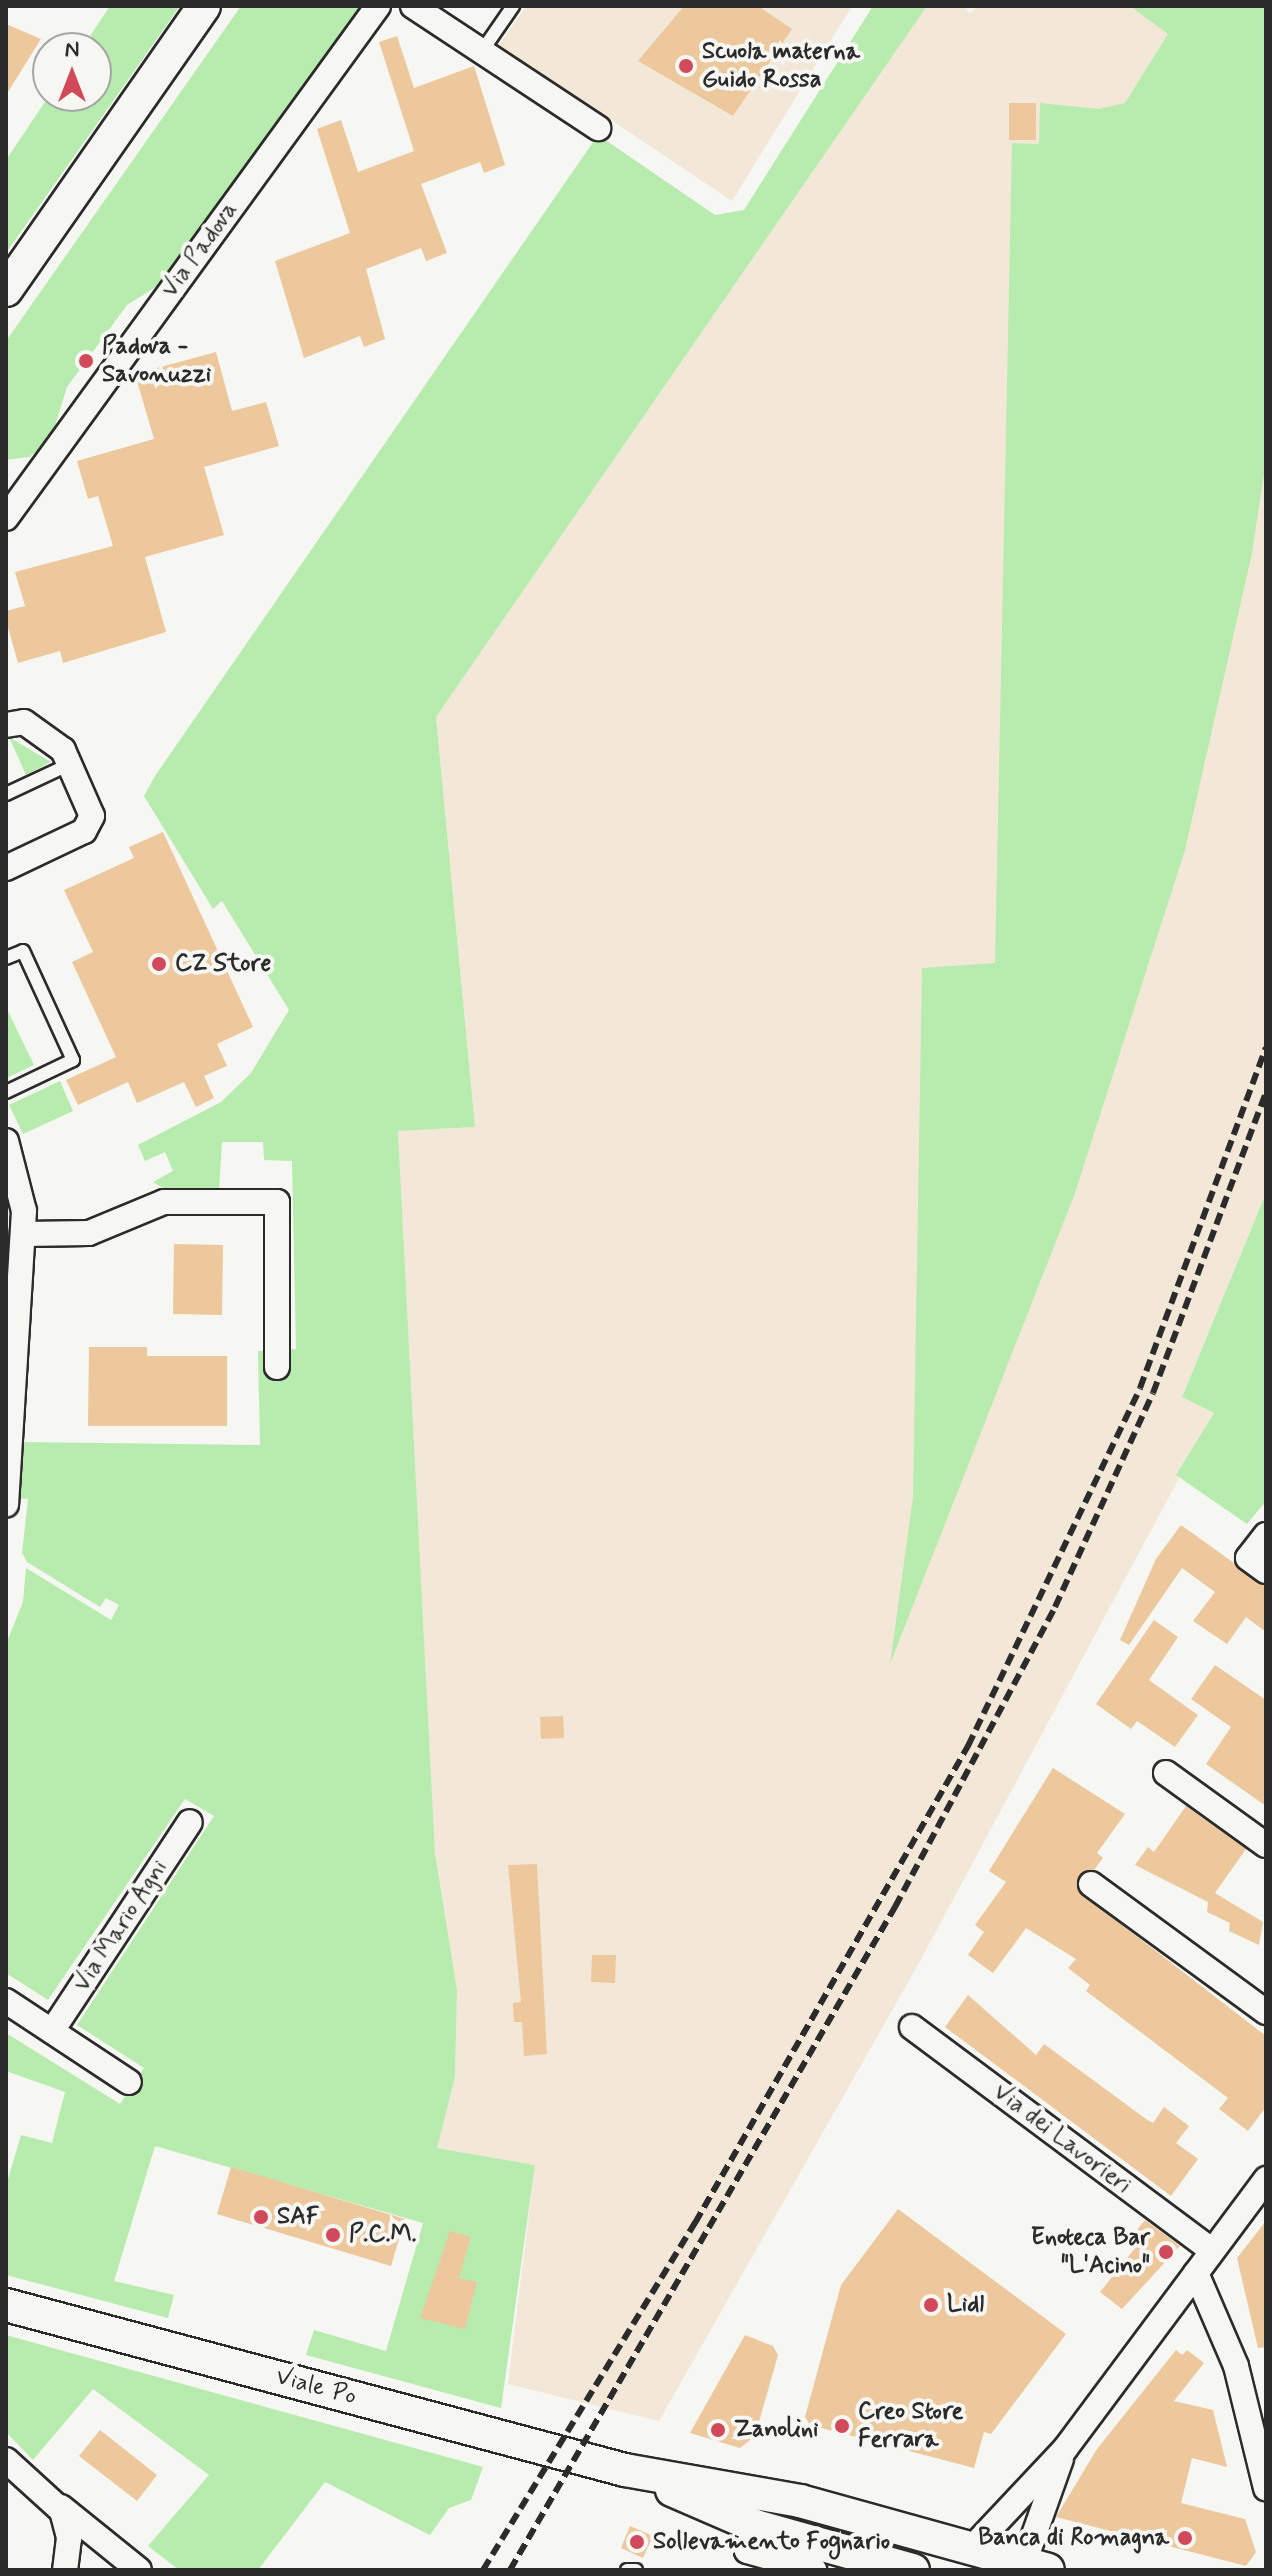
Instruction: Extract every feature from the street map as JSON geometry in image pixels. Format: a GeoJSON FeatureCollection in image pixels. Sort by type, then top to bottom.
{"type":"FeatureCollection","features":[{"type":"Feature","properties":{"kind":"main road"},"geometry":{"type":"LineString","coordinates":[[6,290],[204,6]]}},
{"type":"Feature","properties":{"kind":"main road","name":"Viale Po"},"geometry":{"type":"LineString","coordinates":[[6,2305],[625,2470],[800,2501],[1032,2568]]}},
{"type":"Feature","properties":{"kind":"main road","name":"Viale Po"},"geometry":{"type":"LineString","coordinates":[[625,2470],[755,2526],[913,2570]]}},
{"type":"Feature","properties":{"kind":"street","name":"Via Padova"},"geometry":{"type":"LineString","coordinates":[[6,518],[15,489],[378,6]]}},
{"type":"Feature","properties":{"kind":"street"},"geometry":{"type":"LineString","coordinates":[[413,6],[598,128]]}},
{"type":"Feature","properties":{"kind":"street"},"geometry":{"type":"LineString","coordinates":[[6,868],[89,826],[91,809],[70,764],[55,743],[12,719]]}},
{"type":"Feature","properties":{"kind":"street"},"geometry":{"type":"LineString","coordinates":[[6,1141],[23,1194],[24,1234],[6,1504]]}},
{"type":"Feature","properties":{"kind":"street"},"geometry":{"type":"LineString","coordinates":[[24,1234],[89,1233],[164,1202],[277,1202],[277,1367]]}},
{"type":"Feature","properties":{"kind":"street"},"geometry":{"type":"LineString","coordinates":[[1257,1564],[1266,1535]]}},
{"type":"Feature","properties":{"kind":"street"},"geometry":{"type":"LineString","coordinates":[[1166,1773],[1266,1845]]}},
{"type":"Feature","properties":{"kind":"street","name":"Via Mario Agni"},"geometry":{"type":"LineString","coordinates":[[52,2031],[190,1822]]}},
{"type":"Feature","properties":{"kind":"street"},"geometry":{"type":"LineString","coordinates":[[1091,1884],[1266,2012]]}},
{"type":"Feature","properties":{"kind":"street"},"geometry":{"type":"LineString","coordinates":[[6,2001],[129,2082]]}},
{"type":"Feature","properties":{"kind":"street","name":"Via dei Lavorieri"},"geometry":{"type":"LineString","coordinates":[[912,2027],[1212,2251]]}},
{"type":"Feature","properties":{"kind":"street"},"geometry":{"type":"LineString","coordinates":[[971,2549],[1065,2449],[1266,2179]]}},
{"type":"Feature","properties":{"kind":"street"},"geometry":{"type":"LineString","coordinates":[[1196,2273],[1236,2366],[1266,2488]]}},
{"type":"Feature","properties":{"kind":"street"},"geometry":{"type":"LineString","coordinates":[[1032,2568],[1065,2449]]}},
{"type":"Feature","properties":{"kind":"street"},"geometry":{"type":"LineString","coordinates":[[6,2460],[139,2570]]}},
{"type":"Feature","properties":{"kind":"street"},"geometry":{"type":"LineString","coordinates":[[56,2503],[68,2529],[65,2570]]}},
{"type":"Feature","properties":{"kind":"street"},"geometry":{"type":"LineString","coordinates":[[755,2526],[747,2551],[814,2570]]}},
{"type":"Feature","properties":{"kind":"lane"},"geometry":{"type":"LineString","coordinates":[[482,51],[513,6]]}},
{"type":"Feature","properties":{"kind":"lane"},"geometry":{"type":"LineString","coordinates":[[6,794],[70,764]]}},
{"type":"Feature","properties":{"kind":"lane"},"geometry":{"type":"LineString","coordinates":[[6,958],[23,951],[73,1060],[6,1092]]}},
{"type":"Feature","properties":{"kind":"lane"},"geometry":{"type":"LineString","coordinates":[[627,2570],[636,2570]]}},
{"type":"Feature","properties":{"kind":"shaded area"},"geometry":{"type":"Polygon","coordinates":[[[526,6],[852,6],[732,201],[499,45],[526,6]]]}},
{"type":"Feature","properties":{"kind":"shaded area"},"geometry":{"type":"Polygon","coordinates":[[[927,6],[965,6],[970,14],[978,6],[1266,6],[1266,1193],[1182,1396],[1214,1413],[919,1963],[659,2421],[508,2384],[535,2165],[436,2148],[455,2077],[457,1990],[435,1853],[398,1131],[475,1127],[436,717],[927,6]]]}},
{"type":"Feature","properties":{"kind":"green space"},"geometry":{"type":"Polygon","coordinates":[[[110,6],[180,6],[112,103],[112,32],[93,32],[110,6]]]}},
{"type":"Feature","properties":{"kind":"green space"},"geometry":{"type":"Polygon","coordinates":[[[241,6],[370,6],[173,276],[127,305],[67,387],[50,442],[29,457],[6,460],[6,341],[241,6]]]}},
{"type":"Feature","properties":{"kind":"green space"},"geometry":{"type":"Polygon","coordinates":[[[873,6],[927,6],[436,717],[475,1127],[398,1131],[435,1853],[457,1990],[455,2077],[437,2148],[535,2165],[501,2408],[306,2355],[314,2330],[386,2351],[423,2223],[155,2146],[114,2281],[174,2295],[168,2318],[6,2275],[6,2186],[21,2135],[52,2143],[65,2092],[6,2071],[6,2033],[120,2104],[144,2068],[77,2025],[214,1816],[185,1799],[48,2000],[6,1973],[6,1644],[23,1602],[26,1568],[111,1620],[119,1605],[106,1598],[100,1607],[27,1562],[22,1553],[28,1499],[16,1498],[21,1442],[260,1445],[258,1351],[296,1349],[292,1161],[264,1160],[263,1142],[222,1142],[219,1191],[168,1191],[153,1182],[173,1171],[165,1152],[145,1161],[138,1145],[221,1102],[251,1073],[289,1010],[222,901],[213,909],[144,796],[155,776],[598,135],[715,215],[744,210],[873,6]]]}},
{"type":"Feature","properties":{"kind":"green space"},"geometry":{"type":"Polygon","coordinates":[[[1130,6],[1266,6],[1266,461],[1252,553],[1185,850],[1075,1193],[890,1664],[913,1497],[922,968],[995,963],[1012,143],[1039,144],[1040,103],[1099,109],[1125,103],[1168,34],[1130,6]]]}},
{"type":"Feature","properties":{"kind":"green space"},"geometry":{"type":"Polygon","coordinates":[[[38,112],[105,112],[6,253],[6,160],[38,112]]]}},
{"type":"Feature","properties":{"kind":"green space"},"geometry":{"type":"Polygon","coordinates":[[[9,737],[51,762],[26,775],[9,737]]]}},
{"type":"Feature","properties":{"kind":"green space"},"geometry":{"type":"Polygon","coordinates":[[[6,1007],[34,1065],[6,1078],[6,1007]]]}},
{"type":"Feature","properties":{"kind":"green space"},"geometry":{"type":"Polygon","coordinates":[[[60,1081],[73,1111],[23,1134],[9,1105],[60,1081]]]}},
{"type":"Feature","properties":{"kind":"green space"},"geometry":{"type":"Polygon","coordinates":[[[1266,1193],[1266,1501],[1247,1524],[1176,1475],[1214,1413],[1182,1397],[1266,1193]]]}},
{"type":"Feature","properties":{"kind":"green space"},"geometry":{"type":"Polygon","coordinates":[[[6,2335],[483,2467],[471,2500],[449,2508],[430,2535],[325,2482],[258,2570],[179,2570],[148,2546],[209,2475],[93,2389],[33,2460],[6,2432],[6,2335]]]}},
{"type":"Feature","properties":{"kind":"building","name":"Scuola materna Guido Rossa"},"geometry":{"type":"Polygon","coordinates":[[[684,6],[758,6],[792,29],[733,116],[638,61],[684,6]]]}},
{"type":"Feature","properties":{"kind":"building"},"geometry":{"type":"Polygon","coordinates":[[[6,24],[32,35],[32,53],[6,95],[6,24]]]}},
{"type":"Feature","properties":{"kind":"building"},"geometry":{"type":"Polygon","coordinates":[[[397,36],[414,88],[474,66],[505,165],[484,173],[480,162],[421,184],[447,253],[426,261],[421,248],[366,269],[385,339],[364,347],[360,336],[304,358],[275,261],[350,233],[317,129],[341,120],[358,172],[414,151],[379,42],[397,36]]]}},
{"type":"Feature","properties":{"kind":"building"},"geometry":{"type":"Polygon","coordinates":[[[1009,103],[1036,103],[1036,140],[1009,140],[1009,103]]]}},
{"type":"Feature","properties":{"kind":"building"},"geometry":{"type":"Polygon","coordinates":[[[216,352],[232,411],[266,402],[279,446],[204,467],[224,535],[145,557],[166,632],[63,663],[60,651],[18,663],[6,620],[6,611],[25,606],[15,572],[113,546],[98,496],[88,499],[77,461],[154,439],[135,374],[216,352]]]}},
{"type":"Feature","properties":{"kind":"building"},"geometry":{"type":"Polygon","coordinates":[[[163,832],[253,1027],[217,1044],[227,1066],[204,1076],[214,1098],[196,1107],[184,1082],[137,1103],[128,1082],[78,1105],[66,1080],[116,1057],[72,962],[93,952],[64,890],[134,858],[129,847],[163,832]]]}},
{"type":"Feature","properties":{"kind":"building"},"geometry":{"type":"Polygon","coordinates":[[[174,1244],[223,1245],[222,1315],[173,1314],[174,1244]]]}},
{"type":"Feature","properties":{"kind":"building"},"geometry":{"type":"Polygon","coordinates":[[[89,1347],[147,1347],[147,1356],[227,1356],[227,1426],[88,1426],[89,1347]]]}},
{"type":"Feature","properties":{"kind":"building"},"geometry":{"type":"Polygon","coordinates":[[[1181,1525],[1266,1586],[1266,1632],[1246,1617],[1227,1644],[1193,1621],[1215,1592],[1182,1568],[1129,1645],[1120,1640],[1156,1559],[1181,1525]]]}},
{"type":"Feature","properties":{"kind":"building"},"geometry":{"type":"Polygon","coordinates":[[[1154,1620],[1178,1637],[1149,1680],[1198,1715],[1175,1747],[1137,1721],[1131,1729],[1096,1704],[1154,1620]]]}},
{"type":"Feature","properties":{"kind":"building"},"geometry":{"type":"Polygon","coordinates":[[[1215,1665],[1266,1700],[1266,1806],[1206,1764],[1231,1727],[1191,1699],[1215,1665]]]}},
{"type":"Feature","properties":{"kind":"building"},"geometry":{"type":"Polygon","coordinates":[[[563,1716],[564,1738],[541,1739],[540,1717],[563,1716]]]}},
{"type":"Feature","properties":{"kind":"building"},"geometry":{"type":"Polygon","coordinates":[[[1053,1768],[1125,1814],[1097,1853],[1103,1858],[1094,1870],[1079,1876],[1078,1891],[1266,2036],[1266,2107],[1248,2131],[1219,2109],[1228,2098],[1086,1991],[1090,1985],[1068,1968],[1076,1959],[1026,1928],[993,1973],[968,1955],[984,1932],[975,1925],[1006,1882],[989,1871],[1053,1768]]]}},
{"type":"Feature","properties":{"kind":"building"},"geometry":{"type":"Polygon","coordinates":[[[1186,1806],[1246,1849],[1215,1893],[1263,1922],[1259,1945],[1229,1931],[1230,1923],[1207,1912],[1208,1902],[1135,1865],[1148,1847],[1154,1852],[1186,1806]]]}},
{"type":"Feature","properties":{"kind":"building"},"geometry":{"type":"Polygon","coordinates":[[[537,1864],[547,2054],[524,2056],[522,2022],[514,2022],[513,2003],[521,2002],[508,1865],[537,1864]]]}},
{"type":"Feature","properties":{"kind":"building"},"geometry":{"type":"Polygon","coordinates":[[[592,1955],[616,1955],[615,1983],[591,1982],[592,1955]]]}},
{"type":"Feature","properties":{"kind":"building"},"geometry":{"type":"Polygon","coordinates":[[[968,1995],[1036,2055],[1044,2044],[1153,2123],[1164,2107],[1189,2126],[1176,2143],[1198,2159],[1171,2196],[945,2027],[968,1995]]]}},
{"type":"Feature","properties":{"kind":"building"},"geometry":{"type":"Polygon","coordinates":[[[231,2167],[405,2219],[391,2266],[217,2214],[231,2167]]]}},
{"type":"Feature","properties":{"kind":"building","name":"Lidl"},"geometry":{"type":"Polygon","coordinates":[[[898,2209],[1066,2334],[991,2434],[984,2432],[974,2468],[810,2425],[805,2417],[841,2285],[898,2209]]]}},
{"type":"Feature","properties":{"kind":"building"},"geometry":{"type":"Polygon","coordinates":[[[1145,2220],[1180,2246],[1122,2309],[1100,2292],[1135,2248],[1127,2242],[1145,2220]]]}},
{"type":"Feature","properties":{"kind":"building"},"geometry":{"type":"Polygon","coordinates":[[[1266,2221],[1266,2347],[1258,2348],[1237,2258],[1266,2221]]]}},
{"type":"Feature","properties":{"kind":"building"},"geometry":{"type":"Polygon","coordinates":[[[450,2231],[471,2237],[459,2278],[477,2282],[465,2329],[420,2318],[450,2231]]]}},
{"type":"Feature","properties":{"kind":"building"},"geometry":{"type":"Polygon","coordinates":[[[745,2335],[773,2346],[778,2355],[755,2436],[740,2448],[690,2433],[745,2335]]]}},
{"type":"Feature","properties":{"kind":"building"},"geometry":{"type":"Polygon","coordinates":[[[1176,2350],[1182,2355],[1187,2350],[1204,2363],[1174,2401],[1213,2410],[1227,2467],[1192,2458],[1181,2503],[1245,2519],[1256,2552],[1246,2566],[1056,2517],[1097,2449],[1176,2350]]]}},
{"type":"Feature","properties":{"kind":"building"},"geometry":{"type":"Polygon","coordinates":[[[100,2430],[157,2475],[137,2501],[79,2456],[100,2430]]]}},
{"type":"Feature","properties":{"kind":"building","name":"Sollevamento Fognario"},"geometry":{"type":"Polygon","coordinates":[[[630,2526],[653,2536],[643,2558],[621,2548],[630,2526]]]}},
{"type":"Feature","properties":{"kind":"railway"},"geometry":{"type":"LineString","coordinates":[[483,2570],[695,2223],[968,1746],[1140,1388],[1266,1048]]}},
{"type":"Feature","properties":{"kind":"railway"},"geometry":{"type":"LineString","coordinates":[[510,2570],[895,1907],[1055,1607],[1153,1393],[1266,1092]]}},
{"type":"Feature","properties":{"kind":"place","name":"Scuola materna Guido Rossa"},"geometry":{"type":"Point","coordinates":[686,66]}},
{"type":"Feature","properties":{"kind":"place","name":"Padova - Savonuzzi"},"geometry":{"type":"Point","coordinates":[86,361]}},
{"type":"Feature","properties":{"kind":"place","name":"CZ Store"},"geometry":{"type":"Point","coordinates":[159,964]}},
{"type":"Feature","properties":{"kind":"place","name":"SAF"},"geometry":{"type":"Point","coordinates":[261,2217]}},
{"type":"Feature","properties":{"kind":"place","name":"P.C.M."},"geometry":{"type":"Point","coordinates":[333,2235]}},
{"type":"Feature","properties":{"kind":"place","name":"Enoteca Bar \"L'Acino\""},"geometry":{"type":"Point","coordinates":[1166,2252]}},
{"type":"Feature","properties":{"kind":"place","name":"Lidl"},"geometry":{"type":"Point","coordinates":[931,2305]}},
{"type":"Feature","properties":{"kind":"place","name":"Creo Store Ferrara"},"geometry":{"type":"Point","coordinates":[842,2426]}},
{"type":"Feature","properties":{"kind":"place","name":"Zanolini"},"geometry":{"type":"Point","coordinates":[718,2430]}},
{"type":"Feature","properties":{"kind":"place","name":"Banca di Romagna"},"geometry":{"type":"Point","coordinates":[1185,2538]}},
{"type":"Feature","properties":{"kind":"place","name":"Sollevamento Fognario"},"geometry":{"type":"Point","coordinates":[637,2542]}}]}
